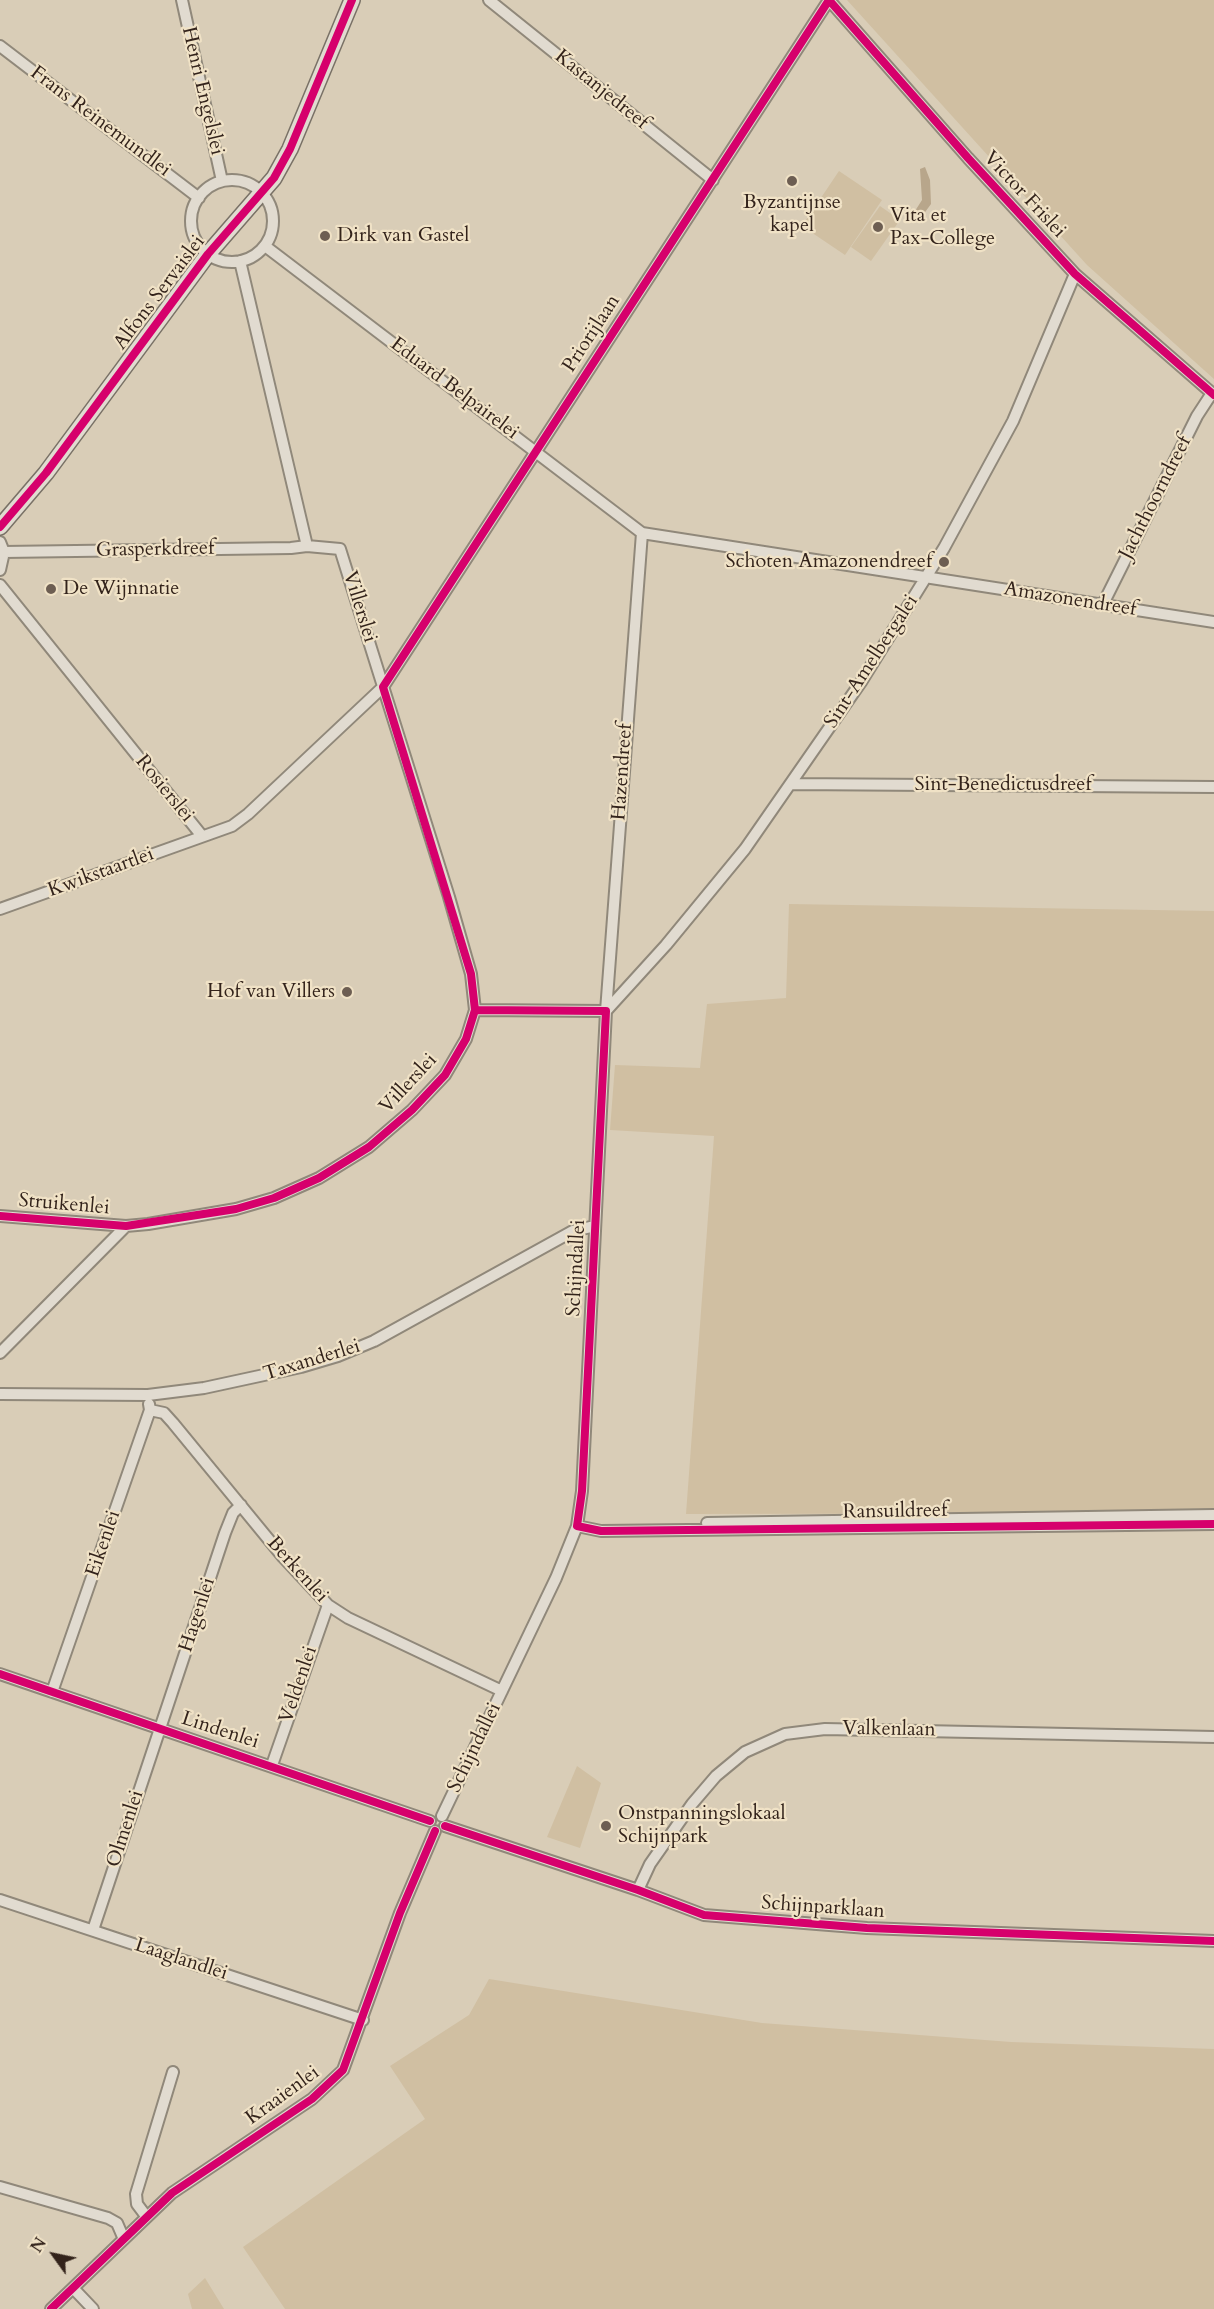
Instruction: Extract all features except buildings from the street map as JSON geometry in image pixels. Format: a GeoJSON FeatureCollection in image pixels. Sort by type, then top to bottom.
{"type":"FeatureCollection","features":[{"type":"Feature","properties":{"kind":"street","name":"Henri Engelslei"},"geometry":{"type":"LineString","coordinates":[[182,0],[222,181]]}},
{"type":"Feature","properties":{"kind":"street","name":"Alfons Servaislei"},"geometry":{"type":"LineString","coordinates":[[0,527],[46,472],[208,254],[274,178],[290,148],[352,0]]}},
{"type":"Feature","properties":{"kind":"street","name":"Kastanjedreef"},"geometry":{"type":"LineString","coordinates":[[489,0],[713,180]]}},
{"type":"Feature","properties":{"kind":"street","name":"Priorijlaan"},"geometry":{"type":"LineString","coordinates":[[383,687],[829,0]]}},
{"type":"Feature","properties":{"kind":"street","name":"Victor Frislei"},"geometry":{"type":"LineString","coordinates":[[829,0],[968,158],[1075,274],[1213,394]]}},
{"type":"Feature","properties":{"kind":"street","name":"Frans Reinemundlei"},"geometry":{"type":"LineString","coordinates":[[0,46],[199,198]]}},
{"type":"Feature","properties":{"kind":"street"},"geometry":{"type":"LineString","coordinates":[[222,181],[249,184],[262,193],[268,201],[273,219],[270,238],[265,246],[254,256],[240,261],[228,262],[208,254],[195,238],[192,228],[192,217],[199,198],[210,187],[222,181]]}},
{"type":"Feature","properties":{"kind":"street","name":"Eduard Belpairelei"},"geometry":{"type":"LineString","coordinates":[[265,246],[642,532],[927,578]]}},
{"type":"Feature","properties":{"kind":"street"},"geometry":{"type":"LineString","coordinates":[[240,261],[307,546]]}},
{"type":"Feature","properties":{"kind":"street","name":"Sint-Amelbergalei"},"geometry":{"type":"LineString","coordinates":[[606,1011],[703,901],[791,784],[861,682],[927,578],[1013,421],[1075,274]]}},
{"type":"Feature","properties":{"kind":"street","name":"Jachthoorndreef"},"geometry":{"type":"LineString","coordinates":[[1103,604],[1197,416],[1213,394]]}},
{"type":"Feature","properties":{"kind":"street","name":"Hazendreef"},"geometry":{"type":"LineString","coordinates":[[606,1011],[642,532]]}},
{"type":"Feature","properties":{"kind":"street","name":"Grasperkdreef"},"geometry":{"type":"LineString","coordinates":[[2,547],[291,548],[307,546]]}},
{"type":"Feature","properties":{"kind":"street","name":"Villerslei"},"geometry":{"type":"LineString","coordinates":[[126,1226],[236,1209],[274,1198],[320,1178],[369,1147],[412,1110],[445,1075],[466,1039],[475,1010],[471,974],[340,549],[307,546]]}},
{"type":"Feature","properties":{"kind":"street"},"geometry":{"type":"LineString","coordinates":[[0,570],[2,547]]}},
{"type":"Feature","properties":{"kind":"street","name":"Amazonendreef"},"geometry":{"type":"LineString","coordinates":[[927,578],[1214,622]]}},
{"type":"Feature","properties":{"kind":"street","name":"Rosierslei"},"geometry":{"type":"LineString","coordinates":[[0,585],[202,836],[232,826],[248,814],[383,687]]}},
{"type":"Feature","properties":{"kind":"street","name":"Sint-Benedictusdreef"},"geometry":{"type":"LineString","coordinates":[[791,784],[1214,787]]}},
{"type":"Feature","properties":{"kind":"street","name":"Kwikstaartlei"},"geometry":{"type":"LineString","coordinates":[[0,909],[202,836]]}},
{"type":"Feature","properties":{"kind":"street"},"geometry":{"type":"LineString","coordinates":[[475,1010],[606,1011]]}},
{"type":"Feature","properties":{"kind":"street","name":"Schijndallei"},"geometry":{"type":"LineString","coordinates":[[444,1821],[577,1526],[582,1491],[606,1011]]}},
{"type":"Feature","properties":{"kind":"street","name":"Struikenlei"},"geometry":{"type":"LineString","coordinates":[[0,1216],[126,1226]]}},
{"type":"Feature","properties":{"kind":"street"},"geometry":{"type":"LineString","coordinates":[[0,1353],[126,1226]]}},
{"type":"Feature","properties":{"kind":"street","name":"Taxanderlei"},"geometry":{"type":"LineString","coordinates":[[0,1394],[148,1395],[252,1379],[338,1356],[413,1322],[573,1231],[595,1226]]}},
{"type":"Feature","properties":{"kind":"street"},"geometry":{"type":"LineString","coordinates":[[150,1410],[164,1413],[163,1393]]}},
{"type":"Feature","properties":{"kind":"street","name":"Eikenlei"},"geometry":{"type":"LineString","coordinates":[[52,1692],[150,1410],[148,1395]]}},
{"type":"Feature","properties":{"kind":"street","name":"Berkenlei"},"geometry":{"type":"LineString","coordinates":[[164,1413],[328,1605],[367,1628],[502,1691]]}},
{"type":"Feature","properties":{"kind":"street","name":"Hagenlei"},"geometry":{"type":"LineString","coordinates":[[160,1729],[225,1533],[233,1513],[241,1505]]}},
{"type":"Feature","properties":{"kind":"street","name":"Ransuildreef"},"geometry":{"type":"LineString","coordinates":[[590,1527],[622,1524],[1214,1515]]}},
{"type":"Feature","properties":{"kind":"street","name":"Ransuildreef"},"geometry":{"type":"LineString","coordinates":[[577,1526],[613,1531],[1214,1524]]}},
{"type":"Feature","properties":{"kind":"street","name":"Veldenlei"},"geometry":{"type":"LineString","coordinates":[[272,1765],[328,1605]]}},
{"type":"Feature","properties":{"kind":"street","name":"Lindenlei"},"geometry":{"type":"LineString","coordinates":[[0,1674],[272,1765],[430,1821]]}},
{"type":"Feature","properties":{"kind":"street","name":"Olmenlei"},"geometry":{"type":"LineString","coordinates":[[93,1930],[160,1729]]}},
{"type":"Feature","properties":{"kind":"street","name":"Valkenlaan"},"geometry":{"type":"LineString","coordinates":[[639,1890],[650,1864],[692,1803],[716,1776],[745,1752],[785,1734],[825,1729],[1214,1737]]}},
{"type":"Feature","properties":{"kind":"street"},"geometry":{"type":"LineString","coordinates":[[433,1817],[444,1821],[439,1832],[429,1825],[433,1817]]}},
{"type":"Feature","properties":{"kind":"street","name":"Schijnparklaan"},"geometry":{"type":"LineString","coordinates":[[444,1821],[704,1915],[769,1922],[1214,1941]]}},
{"type":"Feature","properties":{"kind":"street","name":"Kraaienlei"},"geometry":{"type":"LineString","coordinates":[[51,2309],[123,2237],[172,2193],[325,2089],[343,2070],[400,1913],[435,1831]]}},
{"type":"Feature","properties":{"kind":"street","name":"Laaglandlei"},"geometry":{"type":"LineString","coordinates":[[0,1900],[363,2020]]}},
{"type":"Feature","properties":{"kind":"street"},"geometry":{"type":"LineString","coordinates":[[146,2216],[137,2204],[136,2194],[173,2072]]}},
{"type":"Feature","properties":{"kind":"street"},"geometry":{"type":"LineString","coordinates":[[0,2187],[108,2218],[117,2223],[123,2237]]}},
{"type":"Feature","properties":{"kind":"street"},"geometry":{"type":"LineString","coordinates":[[73,2288],[93,2309]]}},
{"type":"Feature","properties":{"kind":"shaded area"},"geometry":{"type":"Polygon","coordinates":[[[847,0],[1214,0],[1214,379],[1087,265],[847,0]]]}},
{"type":"Feature","properties":{"kind":"shaded area"},"geometry":{"type":"Polygon","coordinates":[[[925,167],[930,180],[931,204],[920,219],[915,211],[922,200],[920,169],[925,167]]]}},
{"type":"Feature","properties":{"kind":"shaded area"},"geometry":{"type":"Polygon","coordinates":[[[839,171],[882,200],[845,255],[802,226],[839,171]]]}},
{"type":"Feature","properties":{"kind":"shaded area"},"geometry":{"type":"Polygon","coordinates":[[[880,206],[900,220],[871,261],[851,247],[880,206]]]}},
{"type":"Feature","properties":{"kind":"shaded area"},"geometry":{"type":"Polygon","coordinates":[[[789,904],[1214,911],[1214,1513],[686,1514],[714,1136],[610,1130],[615,1065],[700,1068],[707,1004],[786,998],[789,904]]]}},
{"type":"Feature","properties":{"kind":"shaded area"},"geometry":{"type":"Polygon","coordinates":[[[577,1766],[601,1783],[580,1848],[547,1837],[577,1766]]]}},
{"type":"Feature","properties":{"kind":"shaded area"},"geometry":{"type":"Polygon","coordinates":[[[489,1979],[762,2023],[1011,2042],[1214,2049],[1214,2309],[285,2309],[243,2247],[425,2119],[390,2066],[469,2015],[489,1979]]]}},
{"type":"Feature","properties":{"kind":"shaded area"},"geometry":{"type":"Polygon","coordinates":[[[205,2278],[224,2309],[192,2309],[188,2294],[205,2278]]]}},
{"type":"Feature","properties":{"kind":"cycle path"},"geometry":{"type":"LineString","coordinates":[[0,527],[46,473],[208,254],[274,178],[290,149],[352,0]]}},
{"type":"Feature","properties":{"kind":"cycle path"},"geometry":{"type":"LineString","coordinates":[[829,0],[968,158],[1075,274],[1214,395]]}},
{"type":"Feature","properties":{"kind":"cycle path"},"geometry":{"type":"LineString","coordinates":[[0,1216],[126,1226],[236,1209],[274,1198],[319,1178],[369,1147],[412,1110],[445,1075],[466,1039],[475,1010],[471,974],[383,687],[829,0]]}},
{"type":"Feature","properties":{"kind":"cycle path"},"geometry":{"type":"LineString","coordinates":[[475,1010],[606,1011],[582,1491],[577,1526],[601,1531],[1214,1524]]}},
{"type":"Feature","properties":{"kind":"cycle path"},"geometry":{"type":"LineString","coordinates":[[0,1674],[430,1821]]}},
{"type":"Feature","properties":{"kind":"cycle path"},"geometry":{"type":"LineString","coordinates":[[445,1826],[638,1890],[704,1915],[867,1928],[1214,1941]]}},
{"type":"Feature","properties":{"kind":"cycle path"},"geometry":{"type":"LineString","coordinates":[[51,2309],[172,2193],[312,2099],[343,2070],[400,1913],[435,1831]]}},
{"type":"Feature","properties":{"kind":"place","name":"Byzantijnse kapel"},"geometry":{"type":"Point","coordinates":[792,181]}},
{"type":"Feature","properties":{"kind":"place","name":"Vita et Pax-College"},"geometry":{"type":"Point","coordinates":[878,227]}},
{"type":"Feature","properties":{"kind":"place","name":"Dirk van Gastel"},"geometry":{"type":"Point","coordinates":[325,236]}},
{"type":"Feature","properties":{"kind":"place","name":"Schoten Amazonendreef"},"geometry":{"type":"Point","coordinates":[944,562]}},
{"type":"Feature","properties":{"kind":"place","name":"De Wijnnatie"},"geometry":{"type":"Point","coordinates":[51,589]}},
{"type":"Feature","properties":{"kind":"place","name":"Hof van Villers"},"geometry":{"type":"Point","coordinates":[347,992]}},
{"type":"Feature","properties":{"kind":"place","name":"Onstpanningslokaal Schijnpark"},"geometry":{"type":"Point","coordinates":[606,1826]}}]}
